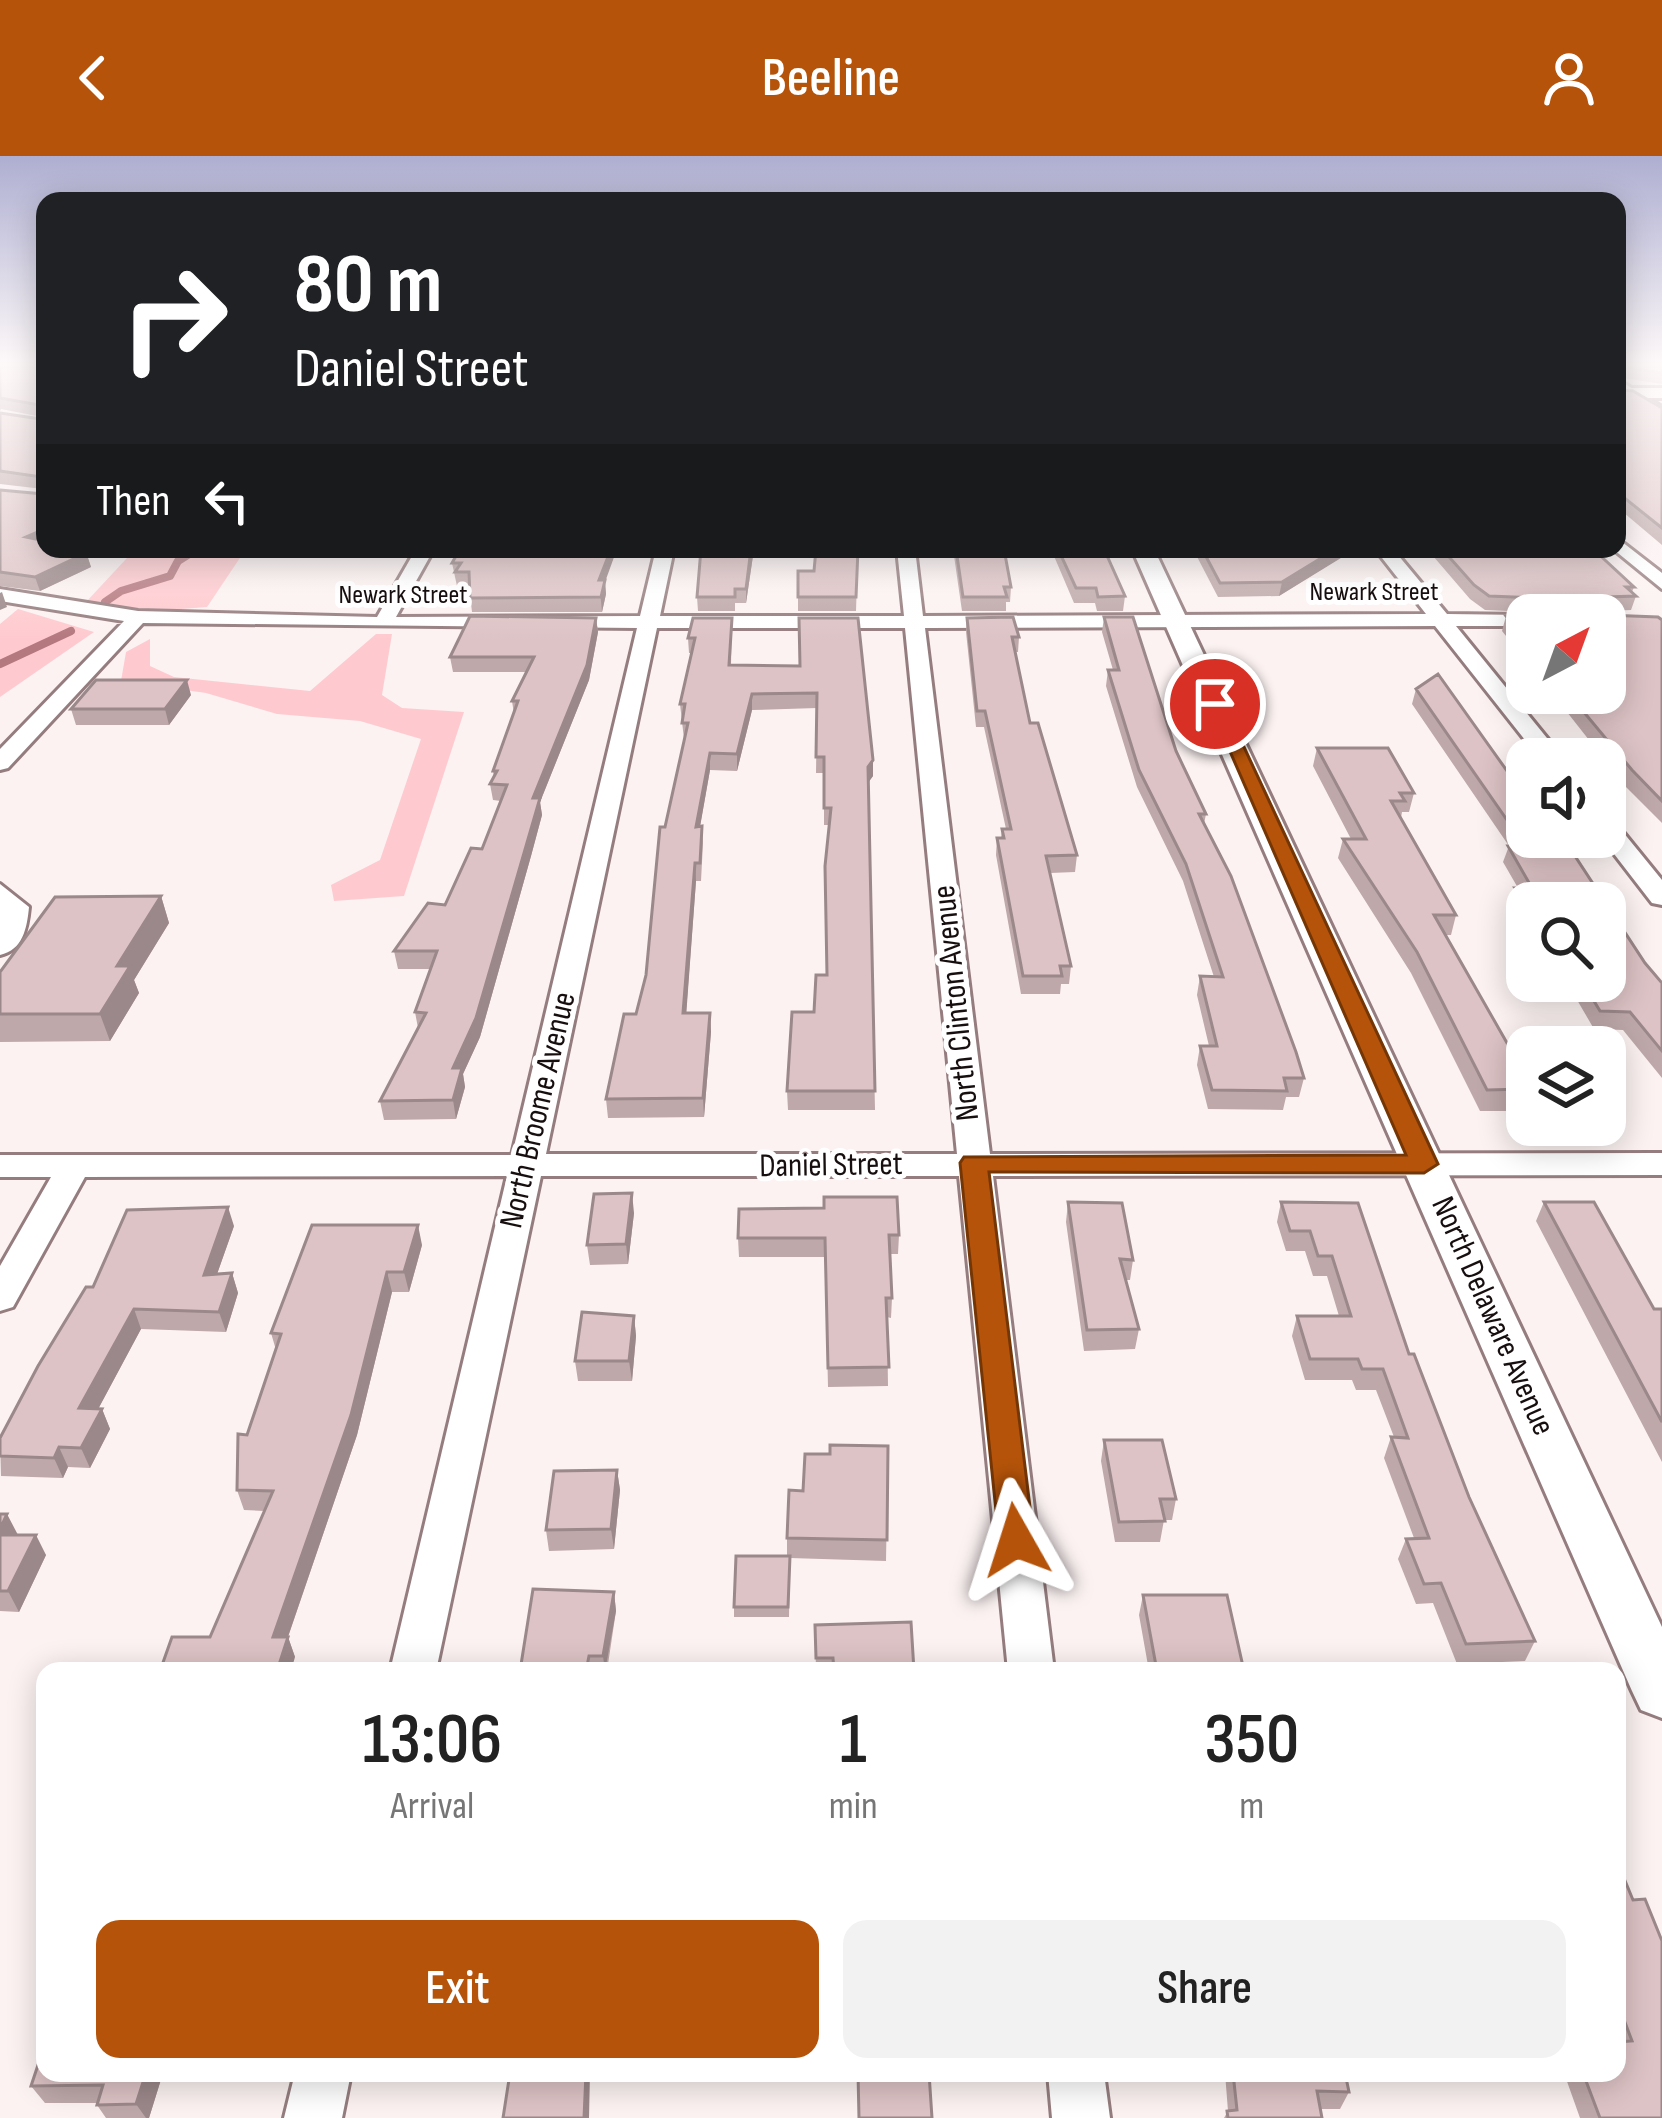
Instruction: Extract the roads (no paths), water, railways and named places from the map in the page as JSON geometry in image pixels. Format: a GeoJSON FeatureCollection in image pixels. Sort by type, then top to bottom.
{"type":"FeatureCollection","features":[{"type":"Feature","properties":{"kind":"street"},"geometry":{"type":"LineString","coordinates":[[1626,551],[1662,583]]}},
{"type":"Feature","properties":{"kind":"street"},"geometry":{"type":"LineString","coordinates":[[383,623],[419,558]]}},
{"type":"Feature","properties":{"kind":"street","name":"North Broome Avenue"},"geometry":{"type":"LineString","coordinates":[[415,1662],[663,558]]}},
{"type":"Feature","properties":{"kind":"street","name":"North Clinton Avenue"},"geometry":{"type":"LineString","coordinates":[[906,558],[1030,1662]]}},
{"type":"Feature","properties":{"kind":"street","name":"North Delaware Avenue"},"geometry":{"type":"LineString","coordinates":[[1148,558],[1662,1691]]}},
{"type":"Feature","properties":{"kind":"street"},"geometry":{"type":"LineString","coordinates":[[1391,558],[1535,738]]}},
{"type":"Feature","properties":{"kind":"street","name":"Newark Street"},"geometry":{"type":"LineString","coordinates":[[0,595],[138,617],[383,623],[1506,620]]}},
{"type":"Feature","properties":{"kind":"street"},"geometry":{"type":"LineString","coordinates":[[0,763],[138,617]]}},
{"type":"Feature","properties":{"kind":"street"},"geometry":{"type":"LineString","coordinates":[[1626,852],[1662,897]]}},
{"type":"Feature","properties":{"kind":"street"},"geometry":{"type":"LineString","coordinates":[[0,892],[15,908],[13,931],[0,947]]}},
{"type":"Feature","properties":{"kind":"street","name":"Daniel Street"},"geometry":{"type":"LineString","coordinates":[[0,1166],[1662,1164]]}},
{"type":"Feature","properties":{"kind":"street"},"geometry":{"type":"LineString","coordinates":[[0,1298],[74,1167]]}},
{"type":"Feature","properties":{"kind":"street"},"geometry":{"type":"LineString","coordinates":[[313,2118],[321,2082]]}},
{"type":"Feature","properties":{"kind":"street"},"geometry":{"type":"LineString","coordinates":[[1077,2082],[1081,2118]]}},
{"type":"Feature","properties":{"kind":"waterway"},"geometry":{"type":"LineString","coordinates":[[105,602],[121,591],[170,576],[183,558]]}},
{"type":"Feature","properties":{"kind":"waterway"},"geometry":{"type":"LineString","coordinates":[[0,664],[71,631]]}}]}
